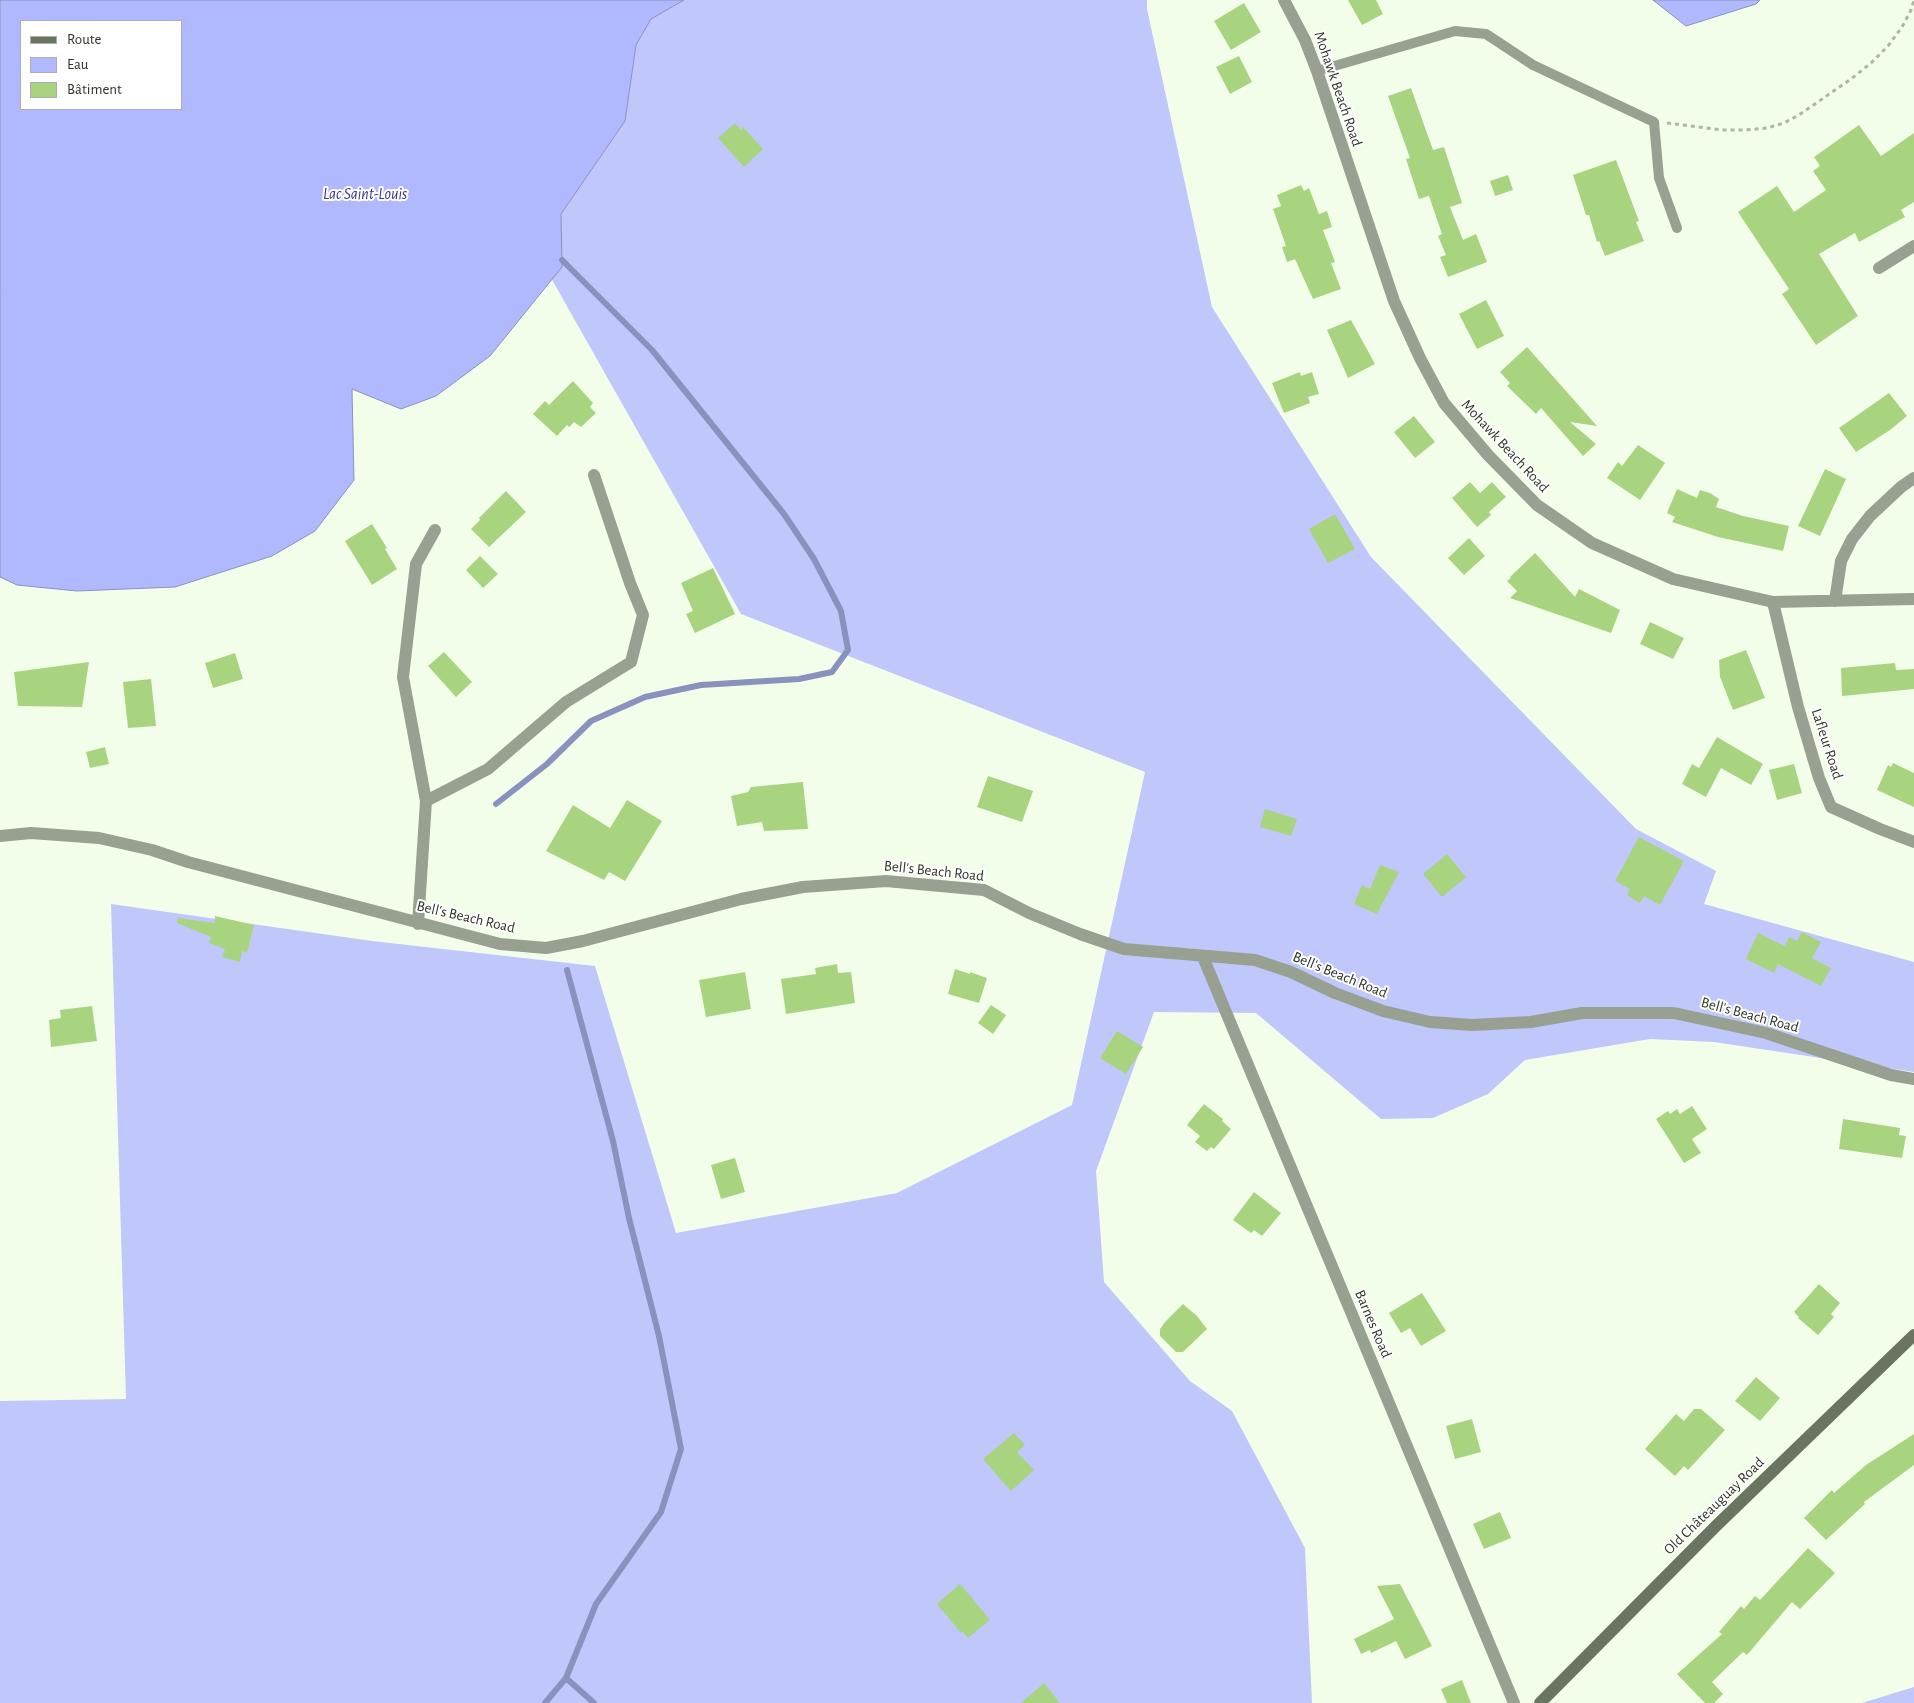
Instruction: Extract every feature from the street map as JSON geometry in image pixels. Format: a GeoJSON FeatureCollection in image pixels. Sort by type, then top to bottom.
{"type":"FeatureCollection","features":[{"type":"Feature","properties":{"kind":"street","name":"Mohawk Beach Road"},"geometry":{"type":"LineString","coordinates":[[1284,0],[1305,40],[1317,71],[1398,309],[1420,358],[1444,403],[1488,456],[1537,505],[1592,543],[1673,579],[1773,602],[1914,599]]}},
{"type":"Feature","properties":{"kind":"street"},"geometry":{"type":"LineString","coordinates":[[1880,268],[1914,246]]}},
{"type":"Feature","properties":{"kind":"street"},"geometry":{"type":"LineString","coordinates":[[426,801],[488,769],[566,702],[631,662],[644,615],[630,583],[594,475]]}},
{"type":"Feature","properties":{"kind":"street"},"geometry":{"type":"LineString","coordinates":[[1835,601],[1841,562],[1852,539],[1870,516],[1901,487],[1914,478]]}},
{"type":"Feature","properties":{"kind":"street"},"geometry":{"type":"LineString","coordinates":[[418,924],[426,801],[403,677],[416,564],[435,530]]}},
{"type":"Feature","properties":{"kind":"street","name":"Lafleur Road"},"geometry":{"type":"LineString","coordinates":[[1773,602],[1798,707],[1819,778],[1831,807],[1914,842]]}},
{"type":"Feature","properties":{"kind":"street","name":"Bell's Beach Road"},"geometry":{"type":"LineString","coordinates":[[0,836],[30,833],[99,838],[152,850],[188,862],[418,924],[500,944],[546,948],[583,941],[741,899],[803,887],[886,881],[984,890],[1029,914],[1124,949],[1255,960],[1290,972],[1335,993],[1383,1010],[1430,1022],[1482,1025],[1532,1022],[1582,1013],[1674,1013],[1766,1033],[1891,1075],[1914,1079]]}},
{"type":"Feature","properties":{"kind":"street","name":"Barnes Road"},"geometry":{"type":"LineString","coordinates":[[1203,957],[1514,1703]]}},
{"type":"Feature","properties":{"kind":"street","name":"Old Châteauguay Road"},"geometry":{"type":"LineString","coordinates":[[1540,1703],[1716,1526],[1914,1335]]}},
{"type":"Feature","properties":{"kind":"lane"},"geometry":{"type":"LineString","coordinates":[[1317,71],[1455,31],[1486,34],[1533,65],[1654,122],[1659,178],[1677,228]]}},
{"type":"Feature","properties":{"kind":"path"},"geometry":{"type":"LineString","coordinates":[[1654,122],[1722,130],[1767,128],[1784,123],[1799,115],[1843,84],[1888,46],[1902,26],[1914,0]]}},
{"type":"Feature","properties":{"kind":"shaded area"},"geometry":{"type":"Polygon","coordinates":[[[684,0],[1147,0],[1147,9],[1212,307],[1371,557],[1636,829],[1716,871],[1704,904],[1914,962],[1914,1072],[1714,1042],[1650,1039],[1525,1060],[1488,1094],[1433,1118],[1381,1119],[1256,1013],[1154,1012],[1096,1171],[1104,1282],[1190,1381],[1232,1411],[1305,1548],[1312,1703],[0,1703],[0,1401],[126,1399],[111,904],[372,941],[595,966],[676,1233],[897,1193],[1072,1105],[1145,772],[741,614],[551,278],[562,267],[561,214],[625,121],[636,45],[651,19],[684,0]]]}},
{"type":"Feature","properties":{"kind":"shaded area"},"geometry":{"type":"Polygon","coordinates":[[[1914,1687],[1914,1703],[1862,1703],[1914,1687]]]}},
{"type":"Feature","properties":{"kind":"water","name":"Lac Saint-Louis"},"geometry":{"type":"Polygon","coordinates":[[[0,0],[684,0],[651,19],[636,45],[625,121],[561,214],[562,267],[490,356],[436,396],[401,409],[352,389],[354,480],[315,531],[272,556],[175,587],[77,591],[17,585],[0,577],[0,0]]]}},
{"type":"Feature","properties":{"kind":"water"},"geometry":{"type":"Polygon","coordinates":[[[1653,0],[1760,0],[1756,4],[1686,26],[1653,0]]]}},
{"type":"Feature","properties":{"kind":"building"},"geometry":{"type":"Polygon","coordinates":[[[1348,0],[1376,0],[1383,14],[1362,25],[1348,0]]]}},
{"type":"Feature","properties":{"kind":"building"},"geometry":{"type":"Polygon","coordinates":[[[1244,3],[1261,32],[1231,50],[1214,21],[1244,3]]]}},
{"type":"Feature","properties":{"kind":"building"},"geometry":{"type":"Polygon","coordinates":[[[1239,56],[1252,82],[1230,94],[1216,67],[1239,56]]]}},
{"type":"Feature","properties":{"kind":"building"},"geometry":{"type":"Polygon","coordinates":[[[1411,88],[1433,150],[1444,147],[1462,203],[1450,207],[1463,240],[1476,234],[1487,262],[1448,277],[1440,257],[1446,255],[1438,236],[1442,234],[1429,196],[1419,199],[1406,159],[1410,158],[1388,96],[1411,88]]]}},
{"type":"Feature","properties":{"kind":"building"},"geometry":{"type":"Polygon","coordinates":[[[735,123],[741,130],[743,127],[763,149],[744,167],[718,138],[735,123]]]}},
{"type":"Feature","properties":{"kind":"building"},"geometry":{"type":"Polygon","coordinates":[[[1859,125],[1881,156],[1914,133],[1914,202],[1901,210],[1905,217],[1859,242],[1855,233],[1819,254],[1858,316],[1816,345],[1782,294],[1789,289],[1738,212],[1777,186],[1794,212],[1826,190],[1813,171],[1820,166],[1814,157],[1859,125]]]}},
{"type":"Feature","properties":{"kind":"building"},"geometry":{"type":"Polygon","coordinates":[[[1616,160],[1639,221],[1636,222],[1644,241],[1605,256],[1599,241],[1597,242],[1589,215],[1586,215],[1573,175],[1616,160]]]}},
{"type":"Feature","properties":{"kind":"building"},"geometry":{"type":"Polygon","coordinates":[[[1508,175],[1513,190],[1495,196],[1490,181],[1508,175]]]}},
{"type":"Feature","properties":{"kind":"building"},"geometry":{"type":"Polygon","coordinates":[[[1301,185],[1304,191],[1309,188],[1319,214],[1327,211],[1332,227],[1323,230],[1335,262],[1331,263],[1341,289],[1313,299],[1295,259],[1287,262],[1282,247],[1286,246],[1273,209],[1281,206],[1277,195],[1301,185]]]}},
{"type":"Feature","properties":{"kind":"building"},"geometry":{"type":"Polygon","coordinates":[[[1486,300],[1504,336],[1477,349],[1459,314],[1486,300]]]}},
{"type":"Feature","properties":{"kind":"building"},"geometry":{"type":"Polygon","coordinates":[[[1351,320],[1375,364],[1348,378],[1327,330],[1351,320]]]}},
{"type":"Feature","properties":{"kind":"building"},"geometry":{"type":"Polygon","coordinates":[[[1527,347],[1597,426],[1570,422],[1596,444],[1583,456],[1541,408],[1536,414],[1507,386],[1510,383],[1500,372],[1527,347]]]}},
{"type":"Feature","properties":{"kind":"building"},"geometry":{"type":"Polygon","coordinates":[[[1300,372],[1301,376],[1312,372],[1319,394],[1308,397],[1310,403],[1284,413],[1272,383],[1300,372]]]}},
{"type":"Feature","properties":{"kind":"building"},"geometry":{"type":"Polygon","coordinates":[[[573,381],[593,403],[590,407],[596,413],[581,427],[574,422],[569,427],[567,425],[557,436],[533,414],[545,401],[549,405],[573,381]]]}},
{"type":"Feature","properties":{"kind":"building"},"geometry":{"type":"Polygon","coordinates":[[[1889,393],[1907,416],[1890,430],[1856,452],[1839,428],[1889,393]]]}},
{"type":"Feature","properties":{"kind":"building"},"geometry":{"type":"Polygon","coordinates":[[[1414,416],[1435,442],[1415,458],[1394,432],[1414,416]]]}},
{"type":"Feature","properties":{"kind":"building"},"geometry":{"type":"Polygon","coordinates":[[[1638,445],[1665,463],[1640,500],[1607,478],[1618,462],[1622,466],[1638,445]]]}},
{"type":"Feature","properties":{"kind":"building"},"geometry":{"type":"Polygon","coordinates":[[[1825,469],[1846,479],[1820,536],[1798,526],[1825,469]]]}},
{"type":"Feature","properties":{"kind":"building"},"geometry":{"type":"Polygon","coordinates":[[[1470,482],[1480,493],[1492,482],[1506,497],[1489,512],[1491,515],[1477,527],[1452,498],[1470,482]]]}},
{"type":"Feature","properties":{"kind":"building"},"geometry":{"type":"Polygon","coordinates":[[[1677,489],[1697,498],[1700,490],[1710,493],[1719,499],[1716,507],[1743,516],[1789,526],[1783,551],[1718,537],[1672,522],[1675,517],[1667,513],[1677,489]]]}},
{"type":"Feature","properties":{"kind":"building"},"geometry":{"type":"Polygon","coordinates":[[[506,491],[526,512],[489,547],[471,529],[480,520],[479,518],[506,491]]]}},
{"type":"Feature","properties":{"kind":"building"},"geometry":{"type":"Polygon","coordinates":[[[1335,514],[1355,549],[1328,563],[1309,529],[1335,514]]]}},
{"type":"Feature","properties":{"kind":"building"},"geometry":{"type":"Polygon","coordinates":[[[372,524],[397,569],[372,585],[345,541],[372,524]]]}},
{"type":"Feature","properties":{"kind":"building"},"geometry":{"type":"Polygon","coordinates":[[[1469,538],[1485,556],[1464,575],[1448,558],[1469,538]]]}},
{"type":"Feature","properties":{"kind":"building"},"geometry":{"type":"Polygon","coordinates":[[[1535,553],[1575,597],[1579,589],[1620,610],[1611,633],[1510,598],[1517,591],[1507,581],[1535,553]]]}},
{"type":"Feature","properties":{"kind":"building"},"geometry":{"type":"Polygon","coordinates":[[[480,556],[498,574],[483,588],[466,570],[480,556]]]}},
{"type":"Feature","properties":{"kind":"building"},"geometry":{"type":"Polygon","coordinates":[[[713,568],[735,614],[695,633],[686,614],[693,611],[681,583],[713,568]]]}},
{"type":"Feature","properties":{"kind":"building"},"geometry":{"type":"Polygon","coordinates":[[[1650,622],[1684,638],[1673,659],[1640,644],[1650,622]]]}},
{"type":"Feature","properties":{"kind":"building"},"geometry":{"type":"Polygon","coordinates":[[[1746,650],[1765,698],[1733,710],[1720,677],[1719,660],[1746,650]]]}},
{"type":"Feature","properties":{"kind":"building"},"geometry":{"type":"Polygon","coordinates":[[[444,652],[472,682],[456,697],[428,666],[444,652]]]}},
{"type":"Feature","properties":{"kind":"building"},"geometry":{"type":"Polygon","coordinates":[[[235,653],[243,679],[213,688],[205,663],[235,653]]]}},
{"type":"Feature","properties":{"kind":"building"},"geometry":{"type":"Polygon","coordinates":[[[89,662],[82,707],[18,706],[14,672],[89,662]]]}},
{"type":"Feature","properties":{"kind":"building"},"geometry":{"type":"Polygon","coordinates":[[[1895,663],[1896,670],[1914,669],[1914,689],[1842,696],[1841,668],[1895,663]]]}},
{"type":"Feature","properties":{"kind":"building"},"geometry":{"type":"Polygon","coordinates":[[[151,679],[156,726],[128,728],[123,682],[151,679]]]}},
{"type":"Feature","properties":{"kind":"building"},"geometry":{"type":"Polygon","coordinates":[[[1717,737],[1763,764],[1751,785],[1721,768],[1706,797],[1682,784],[1692,764],[1699,768],[1717,737]]]}},
{"type":"Feature","properties":{"kind":"building"},"geometry":{"type":"Polygon","coordinates":[[[105,747],[109,764],[90,768],[86,752],[105,747]]]}},
{"type":"Feature","properties":{"kind":"building"},"geometry":{"type":"Polygon","coordinates":[[[1893,763],[1914,773],[1914,807],[1877,790],[1888,765],[1891,767],[1893,763]]]}},
{"type":"Feature","properties":{"kind":"building"},"geometry":{"type":"Polygon","coordinates":[[[1794,764],[1802,793],[1777,800],[1769,770],[1794,764]]]}},
{"type":"Feature","properties":{"kind":"building"},"geometry":{"type":"Polygon","coordinates":[[[988,776],[1033,791],[1022,822],[977,807],[988,776]]]}},
{"type":"Feature","properties":{"kind":"building"},"geometry":{"type":"Polygon","coordinates":[[[803,782],[808,829],[764,831],[762,822],[737,826],[731,796],[748,792],[751,787],[803,782]]]}},
{"type":"Feature","properties":{"kind":"building"},"geometry":{"type":"Polygon","coordinates":[[[627,800],[662,821],[625,881],[609,872],[604,880],[546,851],[573,805],[610,828],[627,800]]]}},
{"type":"Feature","properties":{"kind":"building"},"geometry":{"type":"Polygon","coordinates":[[[1265,809],[1297,819],[1291,836],[1260,827],[1265,809]]]}},
{"type":"Feature","properties":{"kind":"building"},"geometry":{"type":"Polygon","coordinates":[[[1639,837],[1684,861],[1660,905],[1644,896],[1640,903],[1627,895],[1630,889],[1615,881],[1639,837]]]}},
{"type":"Feature","properties":{"kind":"building"},"geometry":{"type":"Polygon","coordinates":[[[1447,854],[1466,877],[1442,897],[1423,874],[1447,854]]]}},
{"type":"Feature","properties":{"kind":"building"},"geometry":{"type":"Polygon","coordinates":[[[1380,865],[1399,872],[1377,914],[1354,904],[1362,885],[1370,889],[1380,865]]]}},
{"type":"Feature","properties":{"kind":"building"},"geometry":{"type":"Polygon","coordinates":[[[215,916],[254,925],[247,953],[242,951],[240,962],[222,957],[225,949],[209,943],[211,937],[177,923],[178,918],[215,923],[215,916]]]}},
{"type":"Feature","properties":{"kind":"building"},"geometry":{"type":"Polygon","coordinates":[[[1802,932],[1821,942],[1812,958],[1831,968],[1821,986],[1778,964],[1774,973],[1746,959],[1758,933],[1785,946],[1789,937],[1797,941],[1802,932]]]}},
{"type":"Feature","properties":{"kind":"building"},"geometry":{"type":"Polygon","coordinates":[[[837,964],[838,973],[851,972],[855,1003],[786,1014],[781,979],[816,974],[815,968],[837,964]]]}},
{"type":"Feature","properties":{"kind":"building"},"geometry":{"type":"Polygon","coordinates":[[[955,969],[987,978],[979,1003],[948,994],[955,969]]]}},
{"type":"Feature","properties":{"kind":"building"},"geometry":{"type":"Polygon","coordinates":[[[745,972],[751,1009],[706,1017],[699,980],[745,972]]]}},
{"type":"Feature","properties":{"kind":"building"},"geometry":{"type":"Polygon","coordinates":[[[991,1005],[1006,1015],[993,1034],[978,1023],[991,1005]]]}},
{"type":"Feature","properties":{"kind":"building"},"geometry":{"type":"Polygon","coordinates":[[[92,1006],[97,1041],[51,1047],[49,1020],[61,1018],[60,1010],[92,1006]]]}},
{"type":"Feature","properties":{"kind":"building"},"geometry":{"type":"Polygon","coordinates":[[[1117,1031],[1143,1047],[1126,1074],[1100,1058],[1117,1031]]]}},
{"type":"Feature","properties":{"kind":"building"},"geometry":{"type":"Polygon","coordinates":[[[1204,1104],[1223,1119],[1222,1121],[1231,1129],[1214,1149],[1211,1147],[1207,1151],[1195,1142],[1200,1136],[1187,1125],[1204,1104]]]}},
{"type":"Feature","properties":{"kind":"building"},"geometry":{"type":"Polygon","coordinates":[[[1692,1106],[1707,1129],[1692,1139],[1701,1153],[1684,1163],[1656,1119],[1668,1111],[1670,1114],[1677,1109],[1680,1114],[1692,1106]]]}},
{"type":"Feature","properties":{"kind":"building"},"geometry":{"type":"Polygon","coordinates":[[[1843,1119],[1900,1128],[1899,1135],[1906,1136],[1902,1158],[1839,1149],[1843,1119]]]}},
{"type":"Feature","properties":{"kind":"building"},"geometry":{"type":"Polygon","coordinates":[[[735,1158],[745,1192],[721,1199],[711,1165],[735,1158]]]}},
{"type":"Feature","properties":{"kind":"building"},"geometry":{"type":"Polygon","coordinates":[[[1254,1192],[1281,1213],[1262,1236],[1254,1230],[1251,1233],[1233,1220],[1254,1192]]]}},
{"type":"Feature","properties":{"kind":"building"},"geometry":{"type":"Polygon","coordinates":[[[1819,1284],[1840,1303],[1831,1314],[1834,1317],[1818,1335],[1798,1318],[1794,1312],[1819,1284]]]}},
{"type":"Feature","properties":{"kind":"building"},"geometry":{"type":"Polygon","coordinates":[[[1422,1293],[1446,1331],[1421,1346],[1410,1328],[1401,1333],[1389,1313],[1422,1293]]]}},
{"type":"Feature","properties":{"kind":"building"},"geometry":{"type":"Polygon","coordinates":[[[1183,1304],[1197,1316],[1207,1329],[1183,1352],[1176,1352],[1160,1336],[1160,1329],[1183,1304]]]}},
{"type":"Feature","properties":{"kind":"building"},"geometry":{"type":"Polygon","coordinates":[[[1756,1377],[1780,1398],[1760,1421],[1735,1401],[1756,1377]]]}},
{"type":"Feature","properties":{"kind":"building"},"geometry":{"type":"Polygon","coordinates":[[[1694,1409],[1701,1409],[1725,1430],[1688,1470],[1684,1466],[1675,1476],[1645,1449],[1676,1414],[1684,1421],[1694,1409]]]}},
{"type":"Feature","properties":{"kind":"building"},"geometry":{"type":"Polygon","coordinates":[[[1472,1419],[1481,1452],[1455,1459],[1446,1426],[1472,1419]]]}},
{"type":"Feature","properties":{"kind":"building"},"geometry":{"type":"Polygon","coordinates":[[[1014,1433],[1025,1445],[1017,1452],[1034,1470],[1011,1491],[983,1459],[1014,1433]]]}},
{"type":"Feature","properties":{"kind":"building"},"geometry":{"type":"Polygon","coordinates":[[[1914,1434],[1914,1465],[1864,1502],[1865,1504],[1826,1540],[1804,1518],[1832,1490],[1834,1493],[1866,1465],[1914,1434]]]}},
{"type":"Feature","properties":{"kind":"building"},"geometry":{"type":"Polygon","coordinates":[[[1500,1512],[1511,1538],[1484,1549],[1473,1524],[1500,1512]]]}},
{"type":"Feature","properties":{"kind":"building"},"geometry":{"type":"Polygon","coordinates":[[[1808,1548],[1835,1573],[1800,1609],[1792,1602],[1747,1655],[1743,1652],[1712,1682],[1723,1694],[1714,1703],[1705,1703],[1677,1674],[1722,1634],[1719,1632],[1741,1606],[1744,1609],[1755,1596],[1760,1600],[1808,1548]]]}},
{"type":"Feature","properties":{"kind":"building"},"geometry":{"type":"Polygon","coordinates":[[[960,1584],[990,1620],[968,1638],[963,1632],[961,1633],[937,1604],[960,1584]]]}},
{"type":"Feature","properties":{"kind":"building"},"geometry":{"type":"Polygon","coordinates":[[[1400,1584],[1432,1646],[1405,1659],[1396,1641],[1371,1653],[1370,1650],[1361,1654],[1354,1639],[1394,1619],[1377,1586],[1400,1584]]]}},
{"type":"Feature","properties":{"kind":"building"},"geometry":{"type":"Polygon","coordinates":[[[1462,1680],[1471,1703],[1447,1703],[1441,1689],[1462,1680]]]}},
{"type":"Feature","properties":{"kind":"building"},"geometry":{"type":"Polygon","coordinates":[[[1044,1683],[1060,1703],[1021,1703],[1044,1683]]]}},
{"type":"Feature","properties":{"kind":"waterway"},"geometry":{"type":"LineString","coordinates":[[496,804],[547,764],[591,721],[645,697],[701,685],[799,679],[832,672],[848,650],[841,611],[814,559],[784,514],[652,350],[562,260]]}},
{"type":"Feature","properties":{"kind":"waterway"},"geometry":{"type":"LineString","coordinates":[[567,970],[613,1141],[629,1218],[659,1336],[681,1449],[661,1512],[596,1604],[566,1678],[594,1703]]}},
{"type":"Feature","properties":{"kind":"waterway"},"geometry":{"type":"LineString","coordinates":[[545,1703],[566,1678]]}}]}
